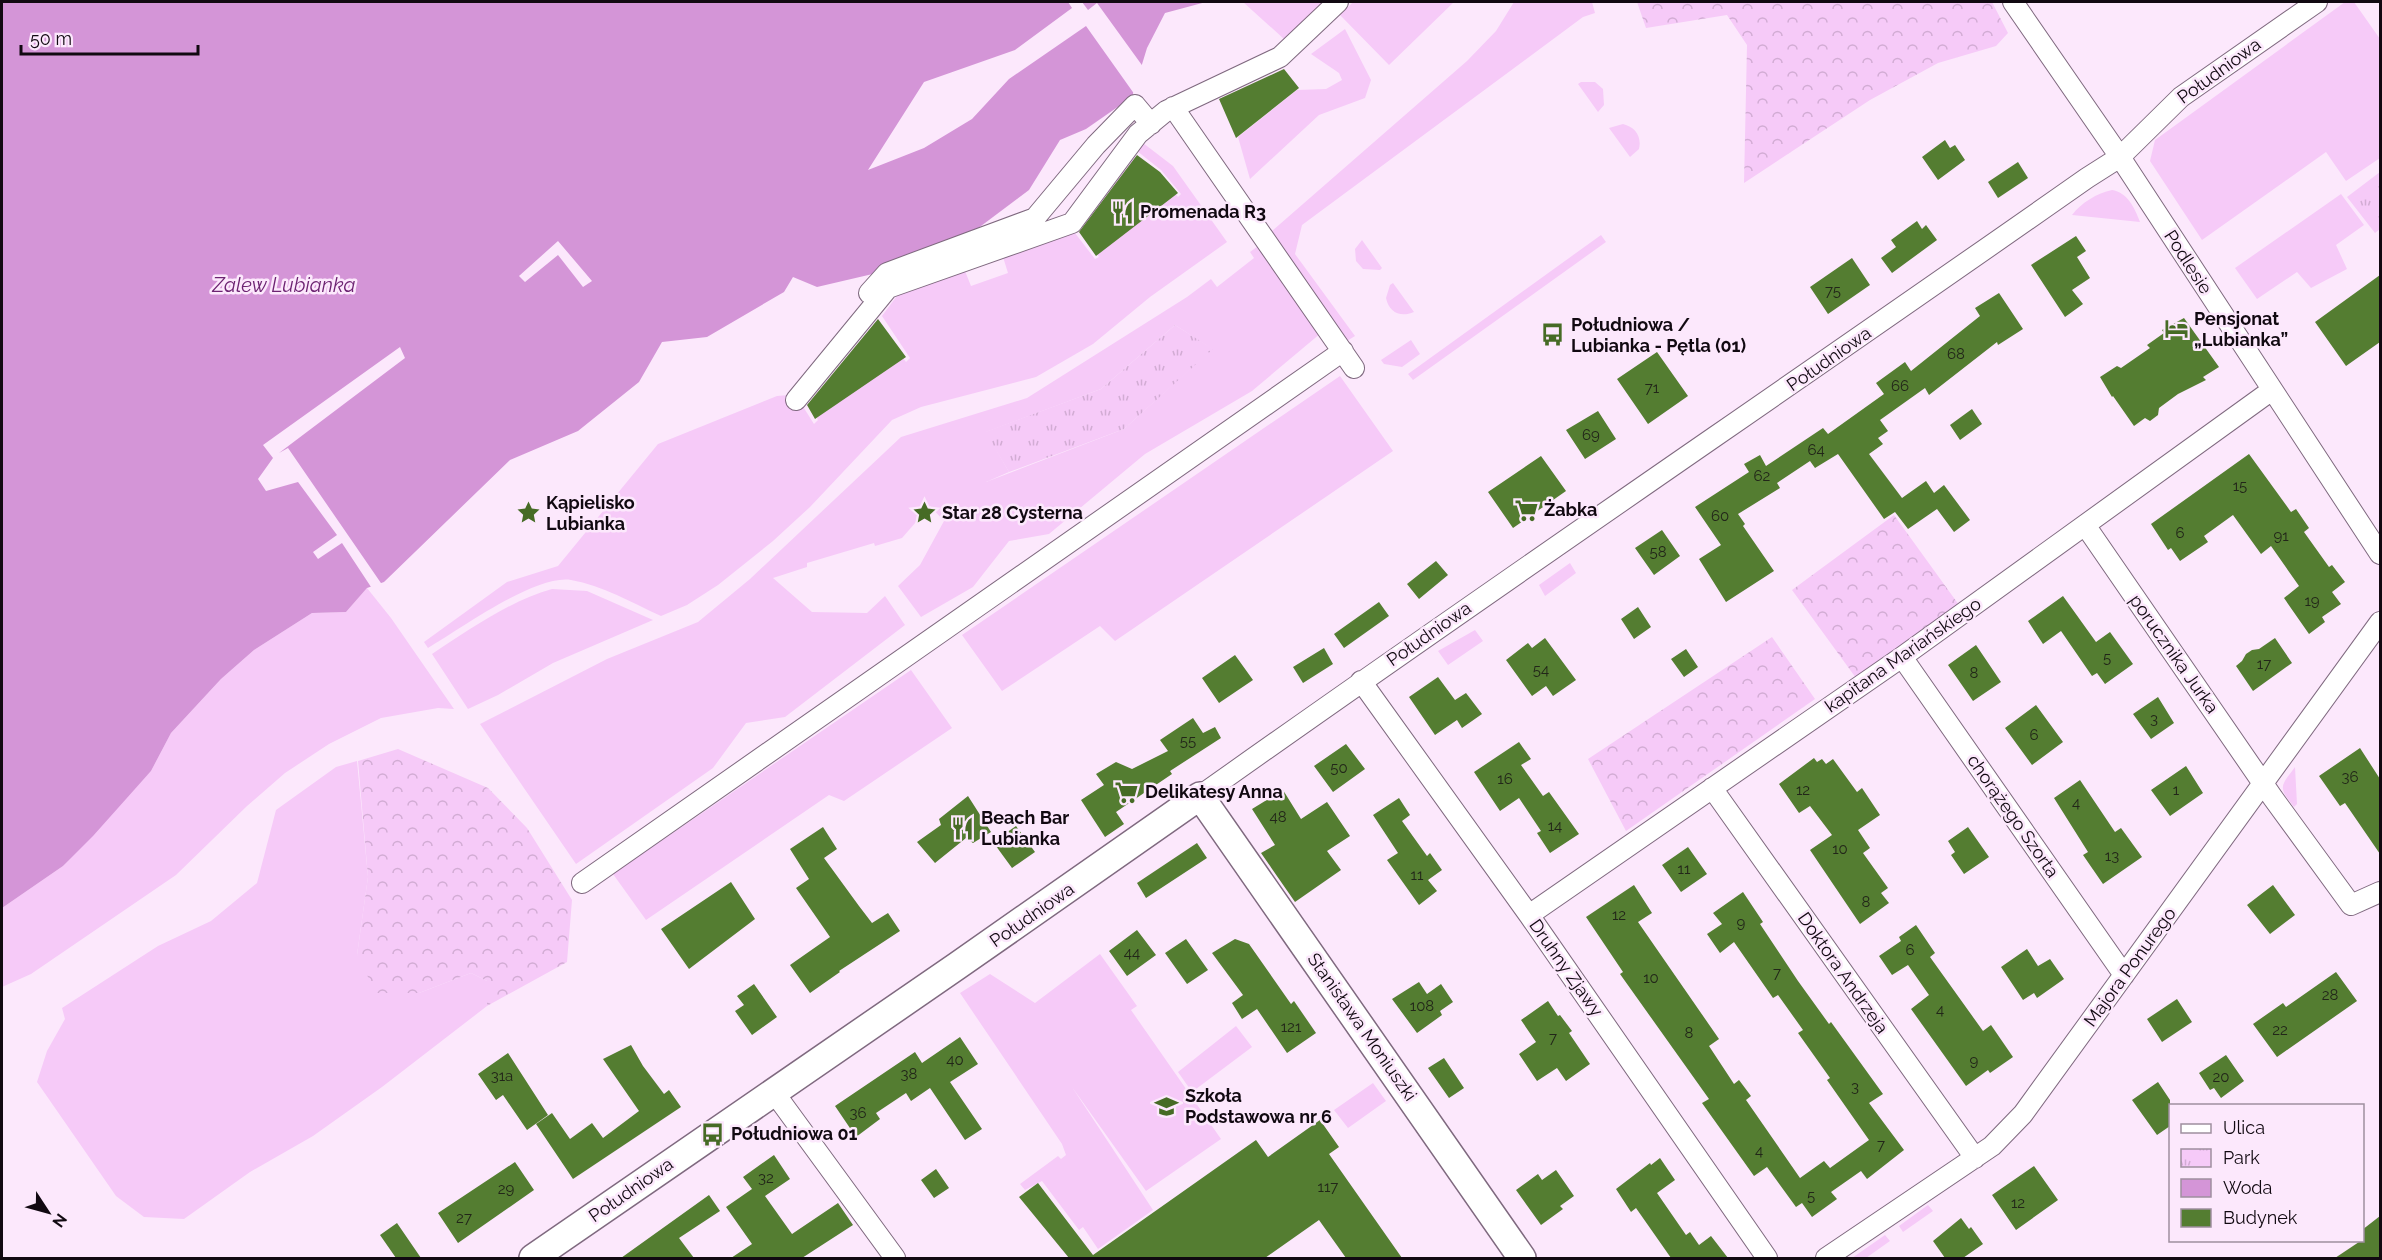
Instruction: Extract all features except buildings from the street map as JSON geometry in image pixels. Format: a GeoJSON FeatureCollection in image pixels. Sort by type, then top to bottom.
{"type":"FeatureCollection","features":[{"type":"Feature","properties":{"kind":"street"},"geometry":{"type":"LineString","coordinates":[[1151,124],[1135,105],[1096,145],[1035,218],[887,273],[842,323],[838,338],[796,394],[888,288],[1072,223],[1138,134],[1151,124],[1173,107],[1280,57],[1338,2]]}},
{"type":"Feature","properties":{"kind":"street","name":"Podlesie"},"geometry":{"type":"LineString","coordinates":[[2013,2],[2121,158],[2380,554]]}},
{"type":"Feature","properties":{"kind":"street","name":"Południowa"},"geometry":{"type":"LineString","coordinates":[[533,1258],[957,966],[1361,681],[1770,401],[2087,178],[2121,158],[2181,97],[2317,2]]}},
{"type":"Feature","properties":{"kind":"street"},"geometry":{"type":"LineString","coordinates":[[1173,107],[1354,368]]}},
{"type":"Feature","properties":{"kind":"street"},"geometry":{"type":"LineString","coordinates":[[1222,201],[1258,229]]}},
{"type":"Feature","properties":{"kind":"street"},"geometry":{"type":"LineString","coordinates":[[582,883],[1343,351]]}},
{"type":"Feature","properties":{"kind":"street","name":"kapitana Mariańskiego"},"geometry":{"type":"LineString","coordinates":[[1529,915],[1902,657],[2272,390]]}},
{"type":"Feature","properties":{"kind":"street","name":"porucznika Jurka"},"geometry":{"type":"LineString","coordinates":[[2085,525],[2264,784],[2351,905],[2380,892]]}},
{"type":"Feature","properties":{"kind":"street","name":"Majora Ponurego"},"geometry":{"type":"LineString","coordinates":[[1826,1258],[1992,1146],[2023,1114],[2380,622]]}},
{"type":"Feature","properties":{"kind":"street","name":"chorążego Szorta"},"geometry":{"type":"LineString","coordinates":[[1902,657],[2124,975]]}},
{"type":"Feature","properties":{"kind":"street","name":"Druhny Zjawy"},"geometry":{"type":"LineString","coordinates":[[1361,681],[1529,915],[1767,1258]]}},
{"type":"Feature","properties":{"kind":"street","name":"Doktora Andrzeja"},"geometry":{"type":"LineString","coordinates":[[1712,788],[1975,1158]]}},
{"type":"Feature","properties":{"kind":"street","name":"Stanisława Moniuszki"},"geometry":{"type":"LineString","coordinates":[[1200,796],[1522,1258]]}},
{"type":"Feature","properties":{"kind":"street"},"geometry":{"type":"LineString","coordinates":[[773,1091],[895,1258]]}},
{"type":"Feature","properties":{"kind":"green space"},"geometry":{"type":"Polygon","coordinates":[[[1243,2],[1324,2],[1284,39],[1243,2]]]}},
{"type":"Feature","properties":{"kind":"green space"},"geometry":{"type":"Polygon","coordinates":[[[1353,2],[1454,2],[1389,65],[1340,15],[1353,2]]]}},
{"type":"Feature","properties":{"kind":"green space"},"geometry":{"type":"Polygon","coordinates":[[[1514,2],[1592,2],[1595,13],[1583,17],[1302,225],[1295,254],[1355,336],[1347,341],[1272,231],[1467,61],[1496,31],[1514,2]]]}},
{"type":"Feature","properties":{"kind":"green space"},"geometry":{"type":"Polygon","coordinates":[[[1637,2],[1992,2],[2008,33],[1996,46],[1938,63],[1870,100],[1744,183],[1747,45],[1727,15],[1646,28],[1637,2]]]}},
{"type":"Feature","properties":{"kind":"green space"},"geometry":{"type":"Polygon","coordinates":[[[2345,2],[2354,2],[2380,39],[2380,158],[2346,181],[2326,152],[2202,240],[2150,161],[2155,140],[2345,2]]]}},
{"type":"Feature","properties":{"kind":"green space"},"geometry":{"type":"Polygon","coordinates":[[[1345,29],[1371,80],[1365,98],[1319,115],[1250,179],[1238,137],[1297,90],[1326,89],[1342,80],[1339,73],[1311,54],[1345,29]]]}},
{"type":"Feature","properties":{"kind":"green space"},"geometry":{"type":"Polygon","coordinates":[[[1595,82],[1603,89],[1604,105],[1598,112],[1578,84],[1595,82]]]}},
{"type":"Feature","properties":{"kind":"green space"},"geometry":{"type":"Polygon","coordinates":[[[1623,124],[1634,130],[1639,140],[1639,149],[1630,157],[1609,128],[1623,124]]]}},
{"type":"Feature","properties":{"kind":"green space"},"geometry":{"type":"Polygon","coordinates":[[[1143,143],[1173,166],[1227,242],[1150,297],[1093,344],[1036,377],[921,407],[892,420],[810,507],[773,541],[718,585],[687,605],[661,616],[583,582],[556,580],[538,585],[498,605],[428,648],[424,642],[507,582],[558,566],[658,444],[777,396],[789,395],[802,405],[814,424],[818,420],[809,403],[877,323],[906,362],[910,358],[882,316],[899,293],[965,271],[971,286],[1008,273],[1003,257],[1075,233],[1095,259],[1099,257],[1080,230],[1135,156],[1158,174],[1178,197],[1181,194],[1161,170],[1137,151],[1143,143]]]}},
{"type":"Feature","properties":{"kind":"green space"},"geometry":{"type":"Polygon","coordinates":[[[2380,172],[2380,229],[2375,233],[2347,197],[2380,172]]]}},
{"type":"Feature","properties":{"kind":"green space"},"geometry":{"type":"Polygon","coordinates":[[[2112,190],[2126,197],[2140,222],[2072,215],[2090,199],[2112,190]]]}},
{"type":"Feature","properties":{"kind":"green space"},"geometry":{"type":"Polygon","coordinates":[[[2341,194],[2364,225],[2336,245],[2347,269],[2311,288],[2297,272],[2257,299],[2235,268],[2341,194]]]}},
{"type":"Feature","properties":{"kind":"green space"},"geometry":{"type":"Polygon","coordinates":[[[1601,235],[1606,242],[1413,380],[1408,374],[1601,235]]]}},
{"type":"Feature","properties":{"kind":"green space"},"geometry":{"type":"Polygon","coordinates":[[[1362,240],[1382,268],[1380,270],[1363,269],[1356,261],[1355,249],[1362,240]]]}},
{"type":"Feature","properties":{"kind":"green space"},"geometry":{"type":"Polygon","coordinates":[[[1258,246],[1321,333],[1252,391],[1145,454],[1049,534],[1009,541],[973,587],[921,617],[898,586],[920,565],[944,521],[930,506],[902,538],[875,546],[874,543],[807,563],[807,567],[773,578],[812,612],[867,613],[885,596],[905,625],[785,717],[746,723],[713,768],[576,864],[480,724],[607,659],[698,622],[750,579],[901,437],[1027,398],[1187,297],[1211,279],[1217,287],[1254,258],[1250,252],[1258,246]],[[1175,325],[1101,389],[986,432],[1009,472],[986,482],[1124,429],[1212,349],[1175,325]]]}},
{"type":"Feature","properties":{"kind":"green space"},"geometry":{"type":"Polygon","coordinates":[[[1393,283],[1414,312],[1400,314],[1392,310],[1386,298],[1390,285],[1393,283]]]}},
{"type":"Feature","properties":{"kind":"green space"},"geometry":{"type":"Polygon","coordinates":[[[1175,325],[1213,349],[1124,429],[1009,472],[985,432],[1101,389],[1175,325]]]}},
{"type":"Feature","properties":{"kind":"green space"},"geometry":{"type":"Polygon","coordinates":[[[1411,340],[1420,354],[1402,367],[1384,364],[1381,360],[1411,340]]]}},
{"type":"Feature","properties":{"kind":"green space"},"geometry":{"type":"Polygon","coordinates":[[[1340,376],[1393,451],[1115,641],[1100,626],[1002,691],[962,635],[1340,376]]]}},
{"type":"Feature","properties":{"kind":"green space"},"geometry":{"type":"Polygon","coordinates":[[[1894,515],[1959,605],[1856,678],[1792,590],[1894,515]]]}},
{"type":"Feature","properties":{"kind":"green space"},"geometry":{"type":"Polygon","coordinates":[[[1570,563],[1576,573],[1545,596],[1539,585],[1570,563]]]}},
{"type":"Feature","properties":{"kind":"green space"},"geometry":{"type":"Polygon","coordinates":[[[367,588],[391,618],[454,709],[438,708],[381,718],[329,744],[285,773],[247,806],[176,875],[31,974],[2,987],[2,908],[63,866],[151,771],[171,733],[221,679],[254,650],[312,613],[346,612],[367,588]]]}},
{"type":"Feature","properties":{"kind":"green space"},"geometry":{"type":"Polygon","coordinates":[[[552,589],[587,591],[653,620],[553,663],[498,695],[468,709],[432,654],[505,609],[552,589]]]}},
{"type":"Feature","properties":{"kind":"green space"},"geometry":{"type":"Polygon","coordinates":[[[1475,630],[1483,641],[1448,665],[1438,651],[1475,630]]]}},
{"type":"Feature","properties":{"kind":"green space"},"geometry":{"type":"Polygon","coordinates":[[[1772,637],[1815,699],[1626,831],[1588,759],[1772,637]]]}},
{"type":"Feature","properties":{"kind":"green space"},"geometry":{"type":"Polygon","coordinates":[[[911,670],[952,728],[844,801],[829,795],[646,920],[613,874],[911,670]]]}},
{"type":"Feature","properties":{"kind":"green space"},"geometry":{"type":"Polygon","coordinates":[[[398,749],[488,788],[527,828],[572,900],[567,962],[487,1006],[487,981],[471,973],[419,993],[376,993],[357,955],[368,877],[358,761],[398,749]]]}},
{"type":"Feature","properties":{"kind":"green space"},"geometry":{"type":"Polygon","coordinates":[[[357,761],[368,877],[357,955],[419,993],[471,973],[487,981],[487,1006],[382,1087],[313,1136],[250,1172],[184,1219],[144,1217],[116,1196],[37,1082],[47,1051],[65,1019],[62,1008],[158,946],[211,921],[257,883],[276,810],[336,767],[357,761]]]}},
{"type":"Feature","properties":{"kind":"green space"},"geometry":{"type":"Polygon","coordinates":[[[2295,767],[2297,804],[2294,807],[2285,795],[2283,787],[2295,767]]]}},
{"type":"Feature","properties":{"kind":"green space"},"geometry":{"type":"Polygon","coordinates":[[[1100,954],[1137,1006],[1131,1010],[1221,1139],[1146,1191],[1072,1087],[1153,1210],[1098,1249],[1083,1227],[1079,1230],[1042,1181],[1025,1190],[1020,1184],[1058,1156],[1061,1159],[1066,1155],[1062,1144],[960,993],[990,974],[1035,1003],[1100,954]]]}},
{"type":"Feature","properties":{"kind":"green space"},"geometry":{"type":"Polygon","coordinates":[[[1236,1026],[1252,1047],[1192,1092],[1178,1072],[1236,1026]]]}},
{"type":"Feature","properties":{"kind":"green space"},"geometry":{"type":"Polygon","coordinates":[[[1373,1083],[1386,1101],[1348,1128],[1334,1110],[1373,1083]]]}},
{"type":"Feature","properties":{"kind":"green space"},"geometry":{"type":"Polygon","coordinates":[[[1928,1205],[1933,1211],[1903,1232],[1899,1226],[1928,1205]]]}},
{"type":"Feature","properties":{"kind":"green space"},"geometry":{"type":"Polygon","coordinates":[[[1885,1235],[1890,1241],[1866,1258],[1852,1258],[1885,1235]]]}},
{"type":"Feature","properties":{"kind":"water","name":"Zalew Lubianka"},"geometry":{"type":"Polygon","coordinates":[[[2,2],[1206,2],[1165,13],[1147,48],[1132,97],[1086,129],[1060,140],[1029,190],[969,235],[894,269],[817,287],[793,277],[784,292],[707,337],[662,342],[639,382],[578,431],[510,460],[384,582],[367,588],[346,612],[312,613],[254,650],[221,679],[171,733],[151,771],[93,836],[63,866],[2,908],[2,2]]]}},
{"type":"Feature","properties":{"kind":"pier"},"geometry":{"type":"Polygon","coordinates":[[[1068,2],[1082,2],[1088,10],[1097,3],[1144,68],[1135,95],[1086,26],[1009,79],[972,119],[924,148],[868,170],[924,82],[1015,50],[1072,8],[1068,2]]]}},
{"type":"Feature","properties":{"kind":"pier"},"geometry":{"type":"Polygon","coordinates":[[[558,241],[592,281],[583,287],[558,255],[525,282],[519,276],[558,241]]]}},
{"type":"Feature","properties":{"kind":"pier"},"geometry":{"type":"Polygon","coordinates":[[[400,347],[405,358],[279,453],[288,448],[383,586],[373,590],[342,543],[318,559],[313,552],[337,535],[298,482],[266,491],[258,479],[273,458],[263,445],[400,347]]]}},
{"type":"Feature","properties":{"kind":"place","name":"Promenada R3"},"geometry":{"type":"Point","coordinates":[1122,212]}},
{"type":"Feature","properties":{"kind":"place","name":"Pensjonat „Lubianka”"},"geometry":{"type":"Point","coordinates":[2176,329]}},
{"type":"Feature","properties":{"kind":"place","name":"Południowa / Lubianka - Pętla (01)"},"geometry":{"type":"Point","coordinates":[1553,335]}},
{"type":"Feature","properties":{"kind":"place","name":"Żabka"},"geometry":{"type":"Point","coordinates":[1526,510]}},
{"type":"Feature","properties":{"kind":"place","name":"Kąpielisko Lubianka"},"geometry":{"type":"Point","coordinates":[528,513]}},
{"type":"Feature","properties":{"kind":"place","name":"Star 28 Cysterna"},"geometry":{"type":"Point","coordinates":[924,513]}},
{"type":"Feature","properties":{"kind":"place","name":"Delikatesy Anna"},"geometry":{"type":"Point","coordinates":[1127,792]}},
{"type":"Feature","properties":{"kind":"place","name":"Beach Bar Lubianka"},"geometry":{"type":"Point","coordinates":[963,828]}},
{"type":"Feature","properties":{"kind":"place","name":"Szkoła Podstawowa nr 6"},"geometry":{"type":"Point","coordinates":[1167,1106]}},
{"type":"Feature","properties":{"kind":"place","name":"Południowa 01"},"geometry":{"type":"Point","coordinates":[713,1134]}}]}
